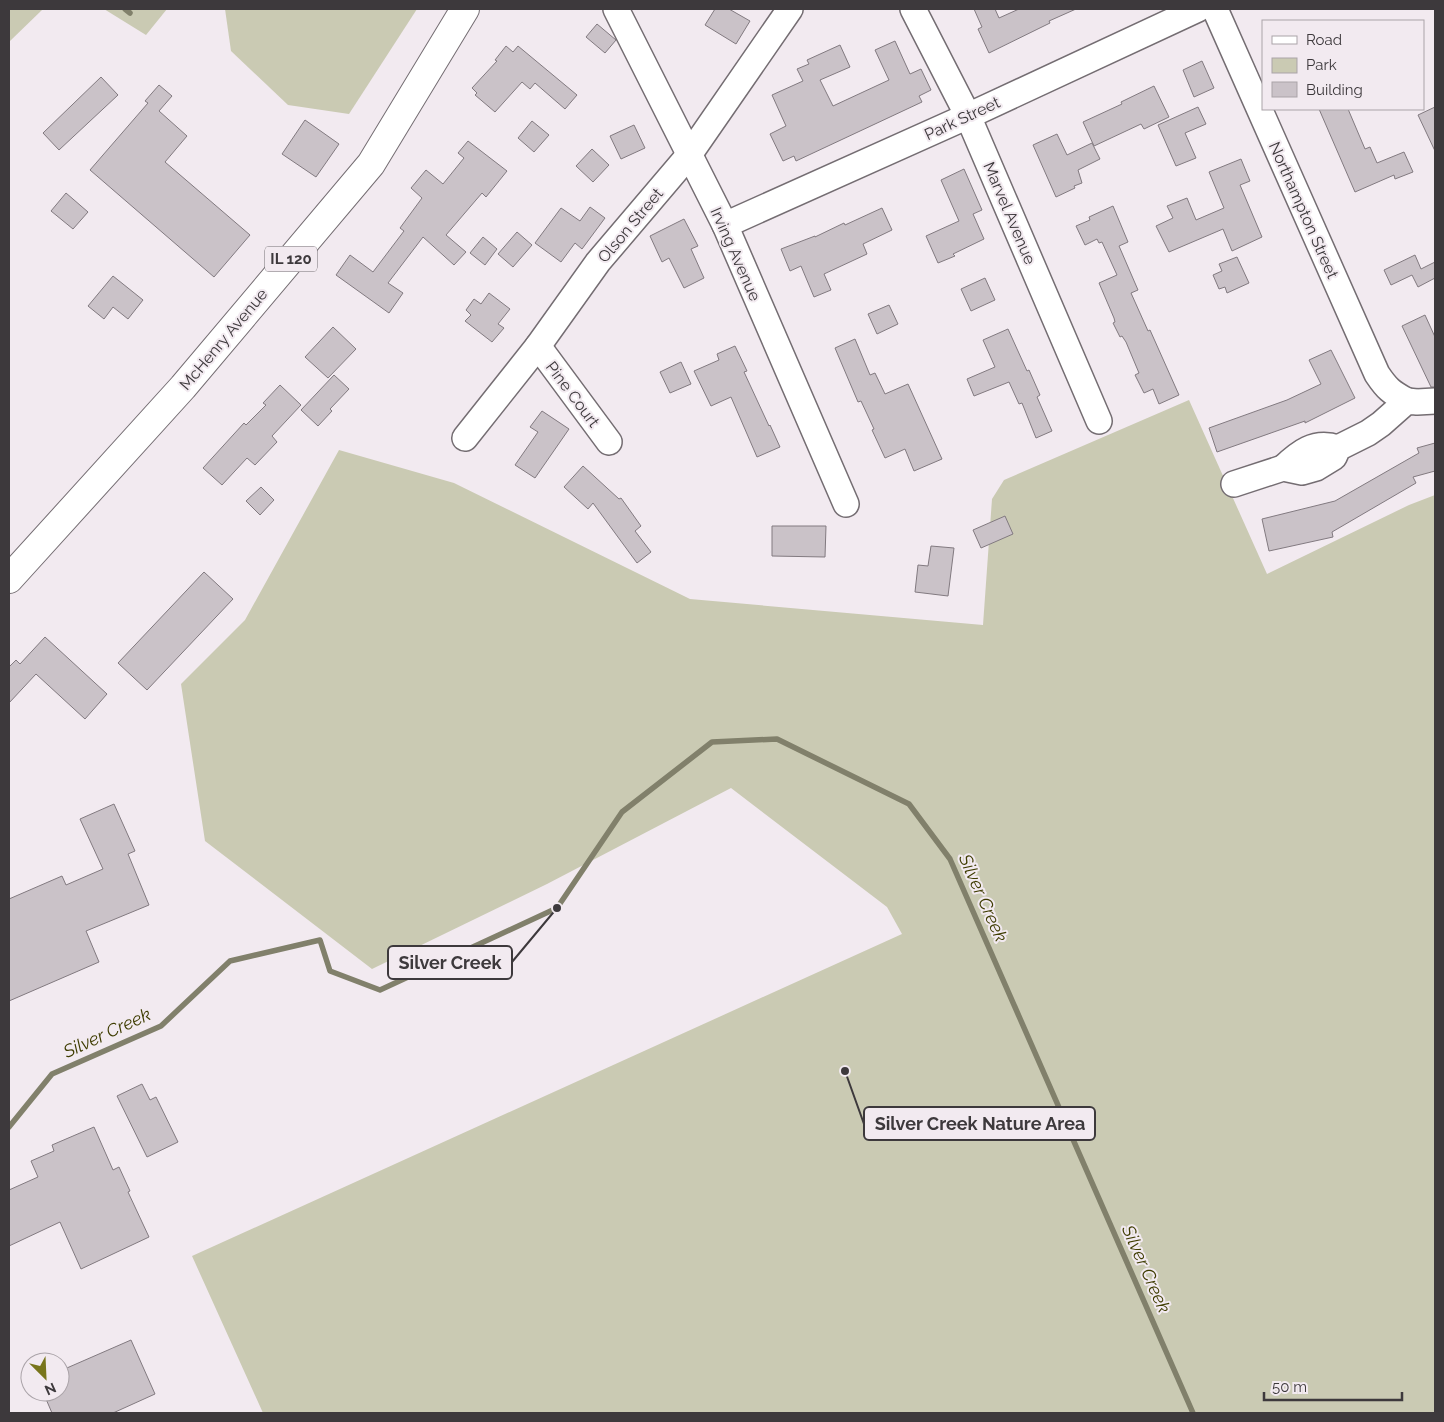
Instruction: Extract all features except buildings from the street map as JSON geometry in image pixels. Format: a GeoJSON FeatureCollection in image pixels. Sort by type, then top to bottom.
{"type":"FeatureCollection","features":[{"type":"Feature","properties":{"kind":"main road","name":"McHenry Avenue"},"geometry":{"type":"LineString","coordinates":[[9,579],[183,387],[371,164],[465,9]]}},
{"type":"Feature","properties":{"kind":"street","name":"Irving Avenue"},"geometry":{"type":"LineString","coordinates":[[616,9],[725,226],[846,504]]}},
{"type":"Feature","properties":{"kind":"street","name":"Olson Street"},"geometry":{"type":"LineString","coordinates":[[465,438],[538,346],[598,262],[689,155],[790,9]]}},
{"type":"Feature","properties":{"kind":"street","name":"Marvel Avenue"},"geometry":{"type":"LineString","coordinates":[[913,9],[968,116],[1099,421]]}},
{"type":"Feature","properties":{"kind":"street","name":"Park Street"},"geometry":{"type":"LineString","coordinates":[[725,226],[1198,9]]}},
{"type":"Feature","properties":{"kind":"street","name":"Northampton Street"},"geometry":{"type":"LineString","coordinates":[[1215,9],[1377,374],[1387,389],[1407,400]]}},
{"type":"Feature","properties":{"kind":"street","name":"Pine Court"},"geometry":{"type":"LineString","coordinates":[[538,346],[609,442]]}},
{"type":"Feature","properties":{"kind":"street"},"geometry":{"type":"LineString","coordinates":[[1234,484],[1283,468],[1302,472],[1316,468],[1334,457],[1338,448],[1368,433],[1381,424],[1407,400],[1435,402]]}},
{"type":"Feature","properties":{"kind":"green space"},"geometry":{"type":"Polygon","coordinates":[[[9,9],[43,9],[9,42],[9,9]]]}},
{"type":"Feature","properties":{"kind":"green space"},"geometry":{"type":"Polygon","coordinates":[[[104,9],[167,9],[146,35],[104,9]]]}},
{"type":"Feature","properties":{"kind":"green space"},"geometry":{"type":"Polygon","coordinates":[[[225,9],[417,9],[349,114],[288,105],[231,51],[225,9]]]}},
{"type":"Feature","properties":{"kind":"green space"},"geometry":{"type":"Polygon","coordinates":[[[1189,400],[1267,574],[1409,505],[1435,495],[1435,1413],[263,1413],[192,1256],[902,934],[887,907],[731,788],[547,884],[372,969],[205,841],[181,684],[245,620],[339,450],[454,483],[690,599],[983,625],[992,499],[1004,480],[1189,400]]]}},
{"type":"Feature","properties":{"kind":"waterway"},"geometry":{"type":"LineString","coordinates":[[125,9],[130,13]]}},
{"type":"Feature","properties":{"kind":"waterway","name":"Silver Creek"},"geometry":{"type":"LineString","coordinates":[[9,1127],[52,1074],[161,1026],[230,961],[320,940],[330,971],[380,990],[557,908],[622,812],[712,742],[777,739],[909,804],[950,859],[1193,1413]]}},
{"type":"Feature","properties":{"kind":"place","name":"Silver Creek"},"geometry":{"type":"Point","coordinates":[557,908]}},
{"type":"Feature","properties":{"kind":"place","name":"Silver Creek Nature Area"},"geometry":{"type":"Point","coordinates":[845,1071]}}]}
